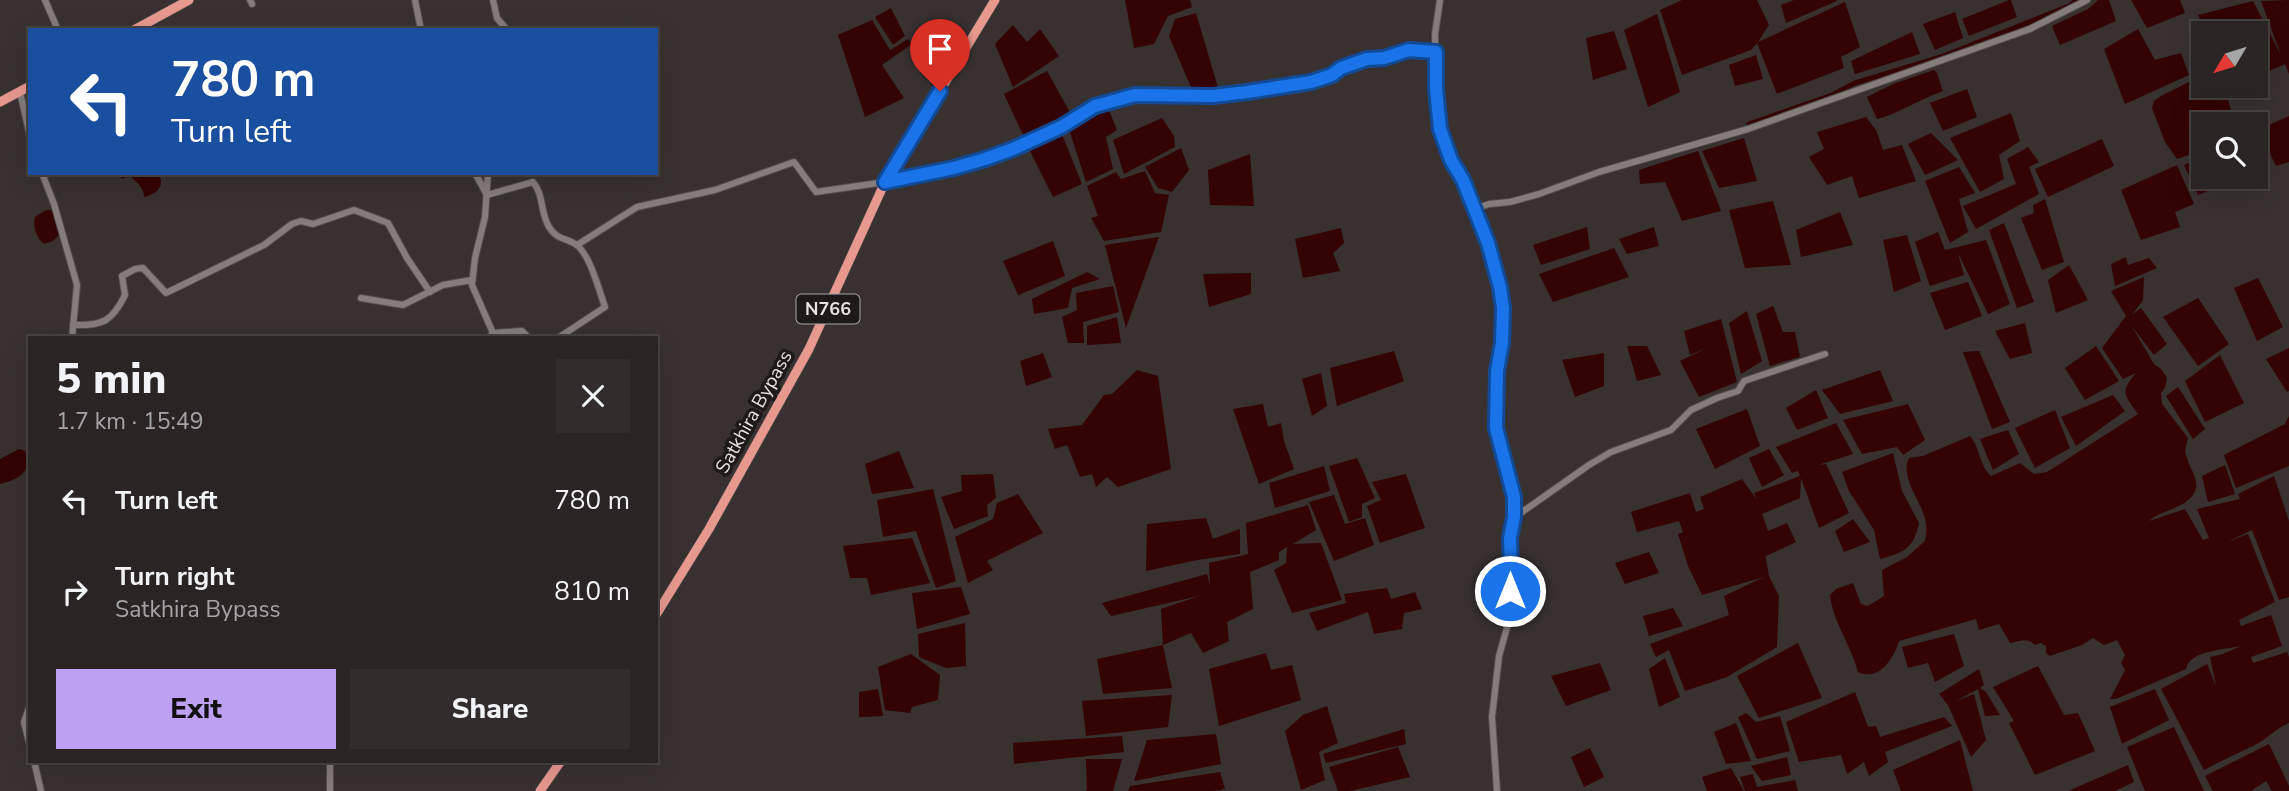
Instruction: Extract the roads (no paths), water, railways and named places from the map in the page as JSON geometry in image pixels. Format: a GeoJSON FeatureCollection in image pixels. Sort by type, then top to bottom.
{"type":"FeatureCollection","features":[{"type":"Feature","properties":{"kind":"highway"},"geometry":{"type":"LineString","coordinates":[[138,28],[189,0]]}},
{"type":"Feature","properties":{"kind":"highway","name":"Satkhira Bypass"},"geometry":{"type":"LineString","coordinates":[[658,612],[709,529],[809,349],[885,182],[995,0]]}},
{"type":"Feature","properties":{"kind":"highway"},"geometry":{"type":"LineString","coordinates":[[0,102],[28,87]]}},
{"type":"Feature","properties":{"kind":"highway"},"geometry":{"type":"LineString","coordinates":[[540,791],[560,763]]}},
{"type":"Feature","properties":{"kind":"street"},"geometry":{"type":"LineString","coordinates":[[45,0],[57,28]]}},
{"type":"Feature","properties":{"kind":"street"},"geometry":{"type":"LineString","coordinates":[[415,0],[421,28]]}},
{"type":"Feature","properties":{"kind":"street"},"geometry":{"type":"LineString","coordinates":[[493,0],[497,18],[505,28]]}},
{"type":"Feature","properties":{"kind":"street"},"geometry":{"type":"LineString","coordinates":[[1440,0],[1435,34],[1440,129],[1451,160],[1475,209],[1497,276],[1503,308],[1502,343],[1497,371],[1496,428],[1514,497],[1514,517],[1510,538],[1510,617],[1499,656],[1492,717],[1497,791]]}},
{"type":"Feature","properties":{"kind":"street"},"geometry":{"type":"LineString","coordinates":[[1475,209],[1539,194],[1599,172],[1748,130],[2030,29],[2087,0]]}},
{"type":"Feature","properties":{"kind":"street"},"geometry":{"type":"LineString","coordinates":[[577,245],[637,207],[715,190],[794,162],[816,192],[885,182],[985,159],[1061,127],[1095,106],[1126,97],[1166,94],[1213,96],[1247,92],[1311,82],[1367,59],[1384,58],[1409,50],[1436,52]]}},
{"type":"Feature","properties":{"kind":"street"},"geometry":{"type":"LineString","coordinates":[[20,92],[28,127]]}},
{"type":"Feature","properties":{"kind":"street"},"geometry":{"type":"LineString","coordinates":[[43,175],[54,204],[77,285],[72,336]]}},
{"type":"Feature","properties":{"kind":"street"},"geometry":{"type":"LineString","coordinates":[[476,175],[487,195]]}},
{"type":"Feature","properties":{"kind":"street"},"geometry":{"type":"LineString","coordinates":[[488,175],[485,217],[475,258],[472,285],[491,336],[522,331],[527,336]]}},
{"type":"Feature","properties":{"kind":"street"},"geometry":{"type":"LineString","coordinates":[[487,195],[533,182],[539,189],[547,224],[555,236],[577,245],[584,253],[607,316]]}},
{"type":"Feature","properties":{"kind":"street"},"geometry":{"type":"LineString","coordinates":[[73,325],[96,326],[107,320],[125,295],[122,276],[135,269],[143,268],[166,293],[264,246],[292,224],[301,221],[313,224],[354,210],[388,223],[430,292]]}},
{"type":"Feature","properties":{"kind":"street"},"geometry":{"type":"LineString","coordinates":[[361,298],[403,305],[443,285],[472,279]]}},
{"type":"Feature","properties":{"kind":"street"},"geometry":{"type":"LineString","coordinates":[[561,336],[605,307]]}},
{"type":"Feature","properties":{"kind":"street"},"geometry":{"type":"LineString","coordinates":[[1514,517],[1589,465],[1611,452],[1671,430],[1690,410],[1738,391],[1744,381],[1825,354]]}},
{"type":"Feature","properties":{"kind":"street"},"geometry":{"type":"LineString","coordinates":[[28,711],[24,722],[28,738]]}},
{"type":"Feature","properties":{"kind":"street"},"geometry":{"type":"LineString","coordinates":[[34,763],[41,791]]}},
{"type":"Feature","properties":{"kind":"street"},"geometry":{"type":"LineString","coordinates":[[330,763],[330,791]]}},
{"type":"Feature","properties":{"kind":"waterway"},"geometry":{"type":"LineString","coordinates":[[1749,124],[1832,95],[1855,83],[1941,57],[2069,6],[2077,0]]}}]}
